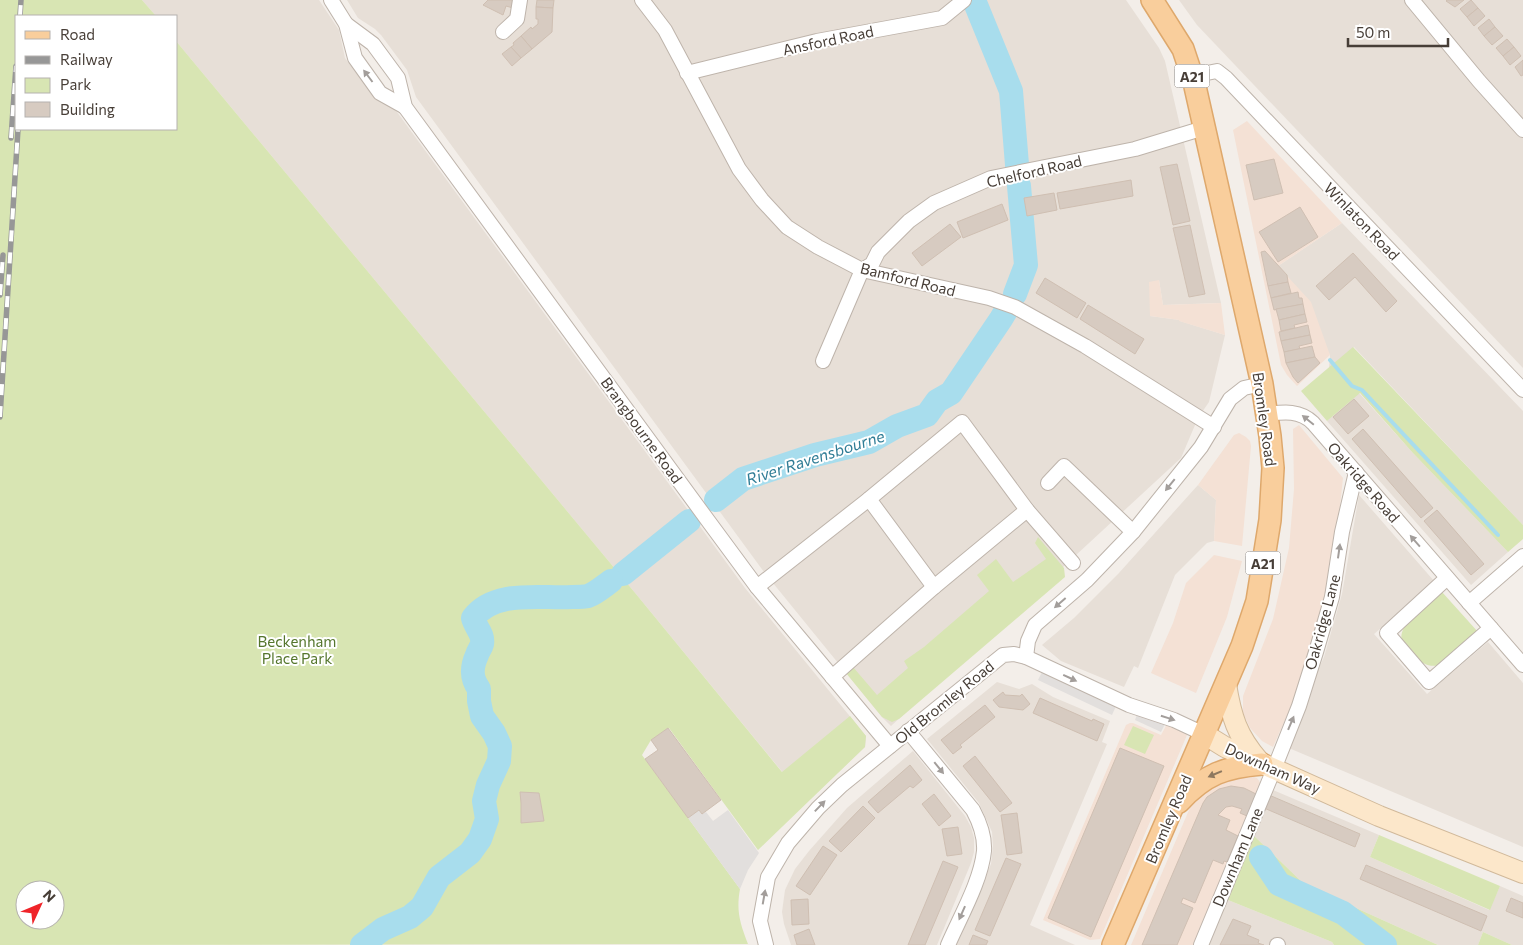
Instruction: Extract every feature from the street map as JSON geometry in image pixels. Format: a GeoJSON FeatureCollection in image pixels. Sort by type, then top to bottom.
{"type":"FeatureCollection","features":[{"type":"Feature","properties":{"kind":"main road","name":"Bromley Road"},"geometry":{"type":"LineString","coordinates":[[1113,945],[1226,684],[1257,601],[1270,520],[1273,468],[1262,384],[1192,76],[1183,49],[1152,0]]}},
{"type":"Feature","properties":{"kind":"main road"},"geometry":{"type":"LineString","coordinates":[[1171,813],[1194,787],[1212,775],[1242,766],[1268,767]]}},
{"type":"Feature","properties":{"kind":"street","name":"Brangbourne Road"},"geometry":{"type":"LineString","coordinates":[[331,0],[346,24],[355,58],[380,93],[405,107]]}},
{"type":"Feature","properties":{"kind":"street"},"geometry":{"type":"LineString","coordinates":[[503,32],[517,19],[520,0]]}},
{"type":"Feature","properties":{"kind":"street","name":"Ansford Road"},"geometry":{"type":"LineString","coordinates":[[687,73],[817,41],[942,18],[964,0]]}},
{"type":"Feature","properties":{"kind":"street"},"geometry":{"type":"LineString","coordinates":[[1412,0],[1479,81],[1523,130]]}},
{"type":"Feature","properties":{"kind":"street","name":"Bamford Road"},"geometry":{"type":"LineString","coordinates":[[642,1],[664,30],[738,169],[762,200],[787,227],[818,247],[862,270],[989,298],[1016,307],[1085,346],[1214,427]]}},
{"type":"Feature","properties":{"kind":"street","name":"Brangbourne Road"},"geometry":{"type":"LineString","coordinates":[[346,24],[373,44],[398,78],[405,107],[757,587],[890,746]]}},
{"type":"Feature","properties":{"kind":"street","name":"Winlaton Road"},"geometry":{"type":"LineString","coordinates":[[1192,76],[1217,71],[1226,78],[1523,390]]}},
{"type":"Feature","properties":{"kind":"street","name":"Chelford Road"},"geometry":{"type":"LineString","coordinates":[[823,361],[862,270],[872,264],[878,252],[909,221],[934,203],[991,178],[1136,149],[1204,128]]}},
{"type":"Feature","properties":{"kind":"street"},"geometry":{"type":"LineString","coordinates":[[1026,658],[1028,641],[1035,625],[1087,580],[1132,532],[1200,447],[1230,399],[1244,388],[1262,384]]}},
{"type":"Feature","properties":{"kind":"street","name":"Oakridge Road"},"geometry":{"type":"LineString","coordinates":[[1267,414],[1292,412],[1307,417],[1523,665]]}},
{"type":"Feature","properties":{"kind":"street"},"geometry":{"type":"LineString","coordinates":[[757,587],[869,499],[962,422],[1027,510],[1073,563]]}},
{"type":"Feature","properties":{"kind":"street"},"geometry":{"type":"LineString","coordinates":[[1048,483],[1064,466],[1132,532]]}},
{"type":"Feature","properties":{"kind":"street","name":"Oakridge Lane"},"geometry":{"type":"LineString","coordinates":[[1268,767],[1298,706],[1332,597],[1342,532],[1356,472]]}},
{"type":"Feature","properties":{"kind":"street"},"geometry":{"type":"LineString","coordinates":[[869,499],[934,587]]}},
{"type":"Feature","properties":{"kind":"street"},"geometry":{"type":"LineString","coordinates":[[832,677],[934,587],[1027,510]]}},
{"type":"Feature","properties":{"kind":"street"},"geometry":{"type":"LineString","coordinates":[[1469,603],[1523,556]]}},
{"type":"Feature","properties":{"kind":"street"},"geometry":{"type":"LineString","coordinates":[[1447,578],[1387,633],[1429,682],[1491,628]]}},
{"type":"Feature","properties":{"kind":"street","name":"Old Bromley Road"},"geometry":{"type":"LineString","coordinates":[[766,945],[760,921],[768,876],[788,843],[818,808],[842,785],[1003,656],[1014,654],[1026,658]]}},
{"type":"Feature","properties":{"kind":"street","name":"Downham Way"},"geometry":{"type":"LineString","coordinates":[[1026,658],[1129,705],[1188,725],[1225,747],[1379,816],[1523,873]]}},
{"type":"Feature","properties":{"kind":"street"},"geometry":{"type":"LineString","coordinates":[[1226,684],[1236,729],[1244,743],[1268,767]]}},
{"type":"Feature","properties":{"kind":"street"},"geometry":{"type":"LineString","coordinates":[[908,731],[973,810],[980,824],[983,838],[984,850],[981,865],[973,889],[948,945]]}},
{"type":"Feature","properties":{"kind":"street","name":"Downham Lane"},"geometry":{"type":"LineString","coordinates":[[1201,945],[1268,767]]}},
{"type":"Feature","properties":{"kind":"shaded area"},"geometry":{"type":"Polygon","coordinates":[[[142,0],[319,0],[339,30],[345,58],[373,95],[397,112],[745,588],[866,736],[865,747],[807,802],[178,43],[178,15],[155,15],[142,0]]]}},
{"type":"Feature","properties":{"kind":"shaded area"},"geometry":{"type":"Polygon","coordinates":[[[347,0],[1126,0],[1159,48],[1165,61],[1221,303],[1163,305],[1159,280],[1150,316],[1180,320],[1225,335],[1209,402],[1198,418],[1181,458],[891,726],[764,572],[416,97],[407,70],[381,35],[358,18],[347,0]]]}},
{"type":"Feature","properties":{"kind":"shaded area"},"geometry":{"type":"Polygon","coordinates":[[[1179,0],[1523,0],[1523,368],[1197,25],[1179,0]]]}},
{"type":"Feature","properties":{"kind":"shaded area"},"geometry":{"type":"Polygon","coordinates":[[[1247,121],[1342,223],[1278,266],[1311,302],[1330,355],[1297,386],[1281,365],[1233,130],[1247,121]]]}},
{"type":"Feature","properties":{"kind":"shaded area"},"geometry":{"type":"Polygon","coordinates":[[[1342,223],[1523,411],[1523,525],[1354,347],[1329,368],[1330,355],[1278,266],[1342,223]]]}},
{"type":"Feature","properties":{"kind":"shaded area"},"geometry":{"type":"Polygon","coordinates":[[[1159,280],[1163,305],[1221,303],[1225,335],[1179,320],[1150,316],[1149,282],[1159,280]]]}},
{"type":"Feature","properties":{"kind":"shaded area"},"geometry":{"type":"Polygon","coordinates":[[[1359,393],[1412,452],[1508,552],[1471,585],[1327,421],[1359,393]]]}},
{"type":"Feature","properties":{"kind":"shaded area"},"geometry":{"type":"Polygon","coordinates":[[[1299,425],[1343,478],[1338,525],[1314,655],[1273,747],[1262,741],[1250,728],[1243,713],[1243,696],[1273,619],[1289,548],[1294,489],[1293,429],[1299,425]]]}},
{"type":"Feature","properties":{"kind":"shaded area"},"geometry":{"type":"Polygon","coordinates":[[[1239,433],[1250,441],[1251,446],[1242,546],[1214,541],[1216,500],[1198,485],[1234,435],[1239,433]]]}},
{"type":"Feature","properties":{"kind":"shaded area"},"geometry":{"type":"Polygon","coordinates":[[[1198,485],[1216,500],[1214,541],[1207,543],[1175,575],[1138,668],[1134,666],[1124,687],[1061,661],[1042,645],[1074,618],[1119,573],[1198,485]]]}},
{"type":"Feature","properties":{"kind":"shaded area"},"geometry":{"type":"Polygon","coordinates":[[[1359,495],[1434,581],[1374,634],[1427,694],[1488,642],[1523,683],[1523,847],[1284,746],[1324,657],[1342,594],[1359,495]]]}},
{"type":"Feature","properties":{"kind":"shaded area"},"geometry":{"type":"Polygon","coordinates":[[[1214,555],[1242,561],[1227,617],[1196,693],[1151,673],[1173,623],[1186,583],[1214,555]]]}},
{"type":"Feature","properties":{"kind":"shaded area"},"geometry":{"type":"Polygon","coordinates":[[[1042,672],[1116,706],[1112,715],[1038,680],[1042,672]]]}},
{"type":"Feature","properties":{"kind":"shaded area"},"geometry":{"type":"Polygon","coordinates":[[[997,682],[1019,689],[1032,684],[1053,697],[1110,721],[1102,742],[1107,744],[1030,925],[1075,945],[955,945],[991,864],[992,832],[979,803],[927,739],[997,682]]]}},
{"type":"Feature","properties":{"kind":"shaded area"},"geometry":{"type":"Polygon","coordinates":[[[1138,712],[1165,724],[1161,732],[1135,720],[1138,712]]]}},
{"type":"Feature","properties":{"kind":"shaded area"},"geometry":{"type":"Polygon","coordinates":[[[1130,723],[1161,735],[1167,724],[1187,733],[1187,735],[1100,939],[1090,940],[1043,920],[1126,725],[1130,723]]]}},
{"type":"Feature","properties":{"kind":"shaded area"},"geometry":{"type":"Polygon","coordinates":[[[913,751],[965,816],[974,838],[974,852],[971,863],[937,945],[791,945],[782,912],[785,890],[795,869],[847,808],[913,751]]]}},
{"type":"Feature","properties":{"kind":"shaded area"},"geometry":{"type":"Polygon","coordinates":[[[1244,774],[1257,778],[1262,785],[1198,945],[1131,945],[1199,789],[1244,774]]]}},
{"type":"Feature","properties":{"kind":"shaded area"},"geometry":{"type":"Polygon","coordinates":[[[1268,788],[1379,835],[1370,857],[1489,910],[1500,886],[1523,896],[1523,945],[1512,945],[1483,932],[1478,945],[1438,945],[1305,885],[1250,832],[1268,788]]]}},
{"type":"Feature","properties":{"kind":"shaded area"},"geometry":{"type":"Polygon","coordinates":[[[699,810],[702,814],[706,812],[713,821],[728,810],[759,853],[748,870],[740,889],[688,818],[699,810]]]}},
{"type":"Feature","properties":{"kind":"shaded area"},"geometry":{"type":"Polygon","coordinates":[[[1223,898],[1332,942],[1334,945],[1205,945],[1223,898]]]}},
{"type":"Feature","properties":{"kind":"green space","name":"Beckenham Place Park"},"geometry":{"type":"Polygon","coordinates":[[[0,0],[142,0],[155,15],[15,15],[15,130],[178,130],[178,43],[782,772],[850,716],[866,736],[865,747],[758,850],[669,728],[651,740],[642,755],[740,889],[738,904],[748,944],[0,945],[0,0]]]}},
{"type":"Feature","properties":{"kind":"green space"},"geometry":{"type":"Polygon","coordinates":[[[1353,347],[1523,525],[1523,539],[1508,552],[1412,452],[1360,393],[1327,421],[1301,391],[1353,347]]]}},
{"type":"Feature","properties":{"kind":"green space"},"geometry":{"type":"Polygon","coordinates":[[[1038,537],[1064,568],[1065,577],[899,719],[892,722],[882,717],[846,673],[853,667],[877,695],[908,668],[904,661],[924,647],[989,591],[977,575],[996,559],[1013,582],[1046,559],[1035,543],[1038,537]]]}},
{"type":"Feature","properties":{"kind":"green space"},"geometry":{"type":"Polygon","coordinates":[[[1442,592],[1478,632],[1442,663],[1433,666],[1422,663],[1412,655],[1401,639],[1403,629],[1407,623],[1442,592]]]}},
{"type":"Feature","properties":{"kind":"green space"},"geometry":{"type":"Polygon","coordinates":[[[1133,726],[1154,735],[1145,754],[1124,745],[1133,726]]]}},
{"type":"Feature","properties":{"kind":"green space"},"geometry":{"type":"Polygon","coordinates":[[[1250,832],[1305,885],[1438,945],[1334,945],[1332,942],[1223,898],[1250,832]]]}},
{"type":"Feature","properties":{"kind":"green space"},"geometry":{"type":"Polygon","coordinates":[[[1379,835],[1500,886],[1490,910],[1370,857],[1379,835]]]}},
{"type":"Feature","properties":{"kind":"green space"},"geometry":{"type":"Polygon","coordinates":[[[1483,932],[1512,945],[1478,945],[1483,932]]]}},
{"type":"Feature","properties":{"kind":"building"},"geometry":{"type":"Polygon","coordinates":[[[488,0],[516,0],[513,8],[506,6],[503,15],[483,5],[488,0]]]}},
{"type":"Feature","properties":{"kind":"building"},"geometry":{"type":"Polygon","coordinates":[[[537,0],[554,0],[553,8],[536,7],[537,0]]]}},
{"type":"Feature","properties":{"kind":"building"},"geometry":{"type":"Polygon","coordinates":[[[1447,0],[1464,0],[1455,7],[1446,1],[1447,0]]]}},
{"type":"Feature","properties":{"kind":"building"},"geometry":{"type":"Polygon","coordinates":[[[1471,0],[1478,8],[1467,17],[1460,9],[1471,0]]]}},
{"type":"Feature","properties":{"kind":"building"},"geometry":{"type":"Polygon","coordinates":[[[536,7],[553,8],[552,32],[532,49],[521,36],[531,27],[532,29],[538,24],[536,7]]]}},
{"type":"Feature","properties":{"kind":"building"},"geometry":{"type":"Polygon","coordinates":[[[1478,8],[1485,16],[1474,26],[1467,17],[1478,8]]]}},
{"type":"Feature","properties":{"kind":"building"},"geometry":{"type":"Polygon","coordinates":[[[1489,19],[1495,27],[1484,36],[1478,28],[1489,19]]]}},
{"type":"Feature","properties":{"kind":"building"},"geometry":{"type":"Polygon","coordinates":[[[1495,27],[1503,36],[1492,45],[1484,36],[1495,27]]]}},
{"type":"Feature","properties":{"kind":"building"},"geometry":{"type":"Polygon","coordinates":[[[521,36],[532,49],[521,58],[511,47],[521,36]]]}},
{"type":"Feature","properties":{"kind":"building"},"geometry":{"type":"Polygon","coordinates":[[[1507,39],[1514,47],[1503,56],[1496,48],[1507,39]]]}},
{"type":"Feature","properties":{"kind":"building"},"geometry":{"type":"Polygon","coordinates":[[[511,47],[521,58],[512,66],[502,54],[511,47]]]}},
{"type":"Feature","properties":{"kind":"building"},"geometry":{"type":"Polygon","coordinates":[[[1514,47],[1521,56],[1510,65],[1503,56],[1514,47]]]}},
{"type":"Feature","properties":{"kind":"building"},"geometry":{"type":"Polygon","coordinates":[[[1523,60],[1523,75],[1521,76],[1515,67],[1523,60]]]}},
{"type":"Feature","properties":{"kind":"building"},"geometry":{"type":"Polygon","coordinates":[[[1274,159],[1283,193],[1254,200],[1246,165],[1274,159]]]}},
{"type":"Feature","properties":{"kind":"building"},"geometry":{"type":"Polygon","coordinates":[[[1177,164],[1190,221],[1173,225],[1160,167],[1177,164]]]}},
{"type":"Feature","properties":{"kind":"building"},"geometry":{"type":"Polygon","coordinates":[[[1131,180],[1133,196],[1060,209],[1057,193],[1131,180]]]}},
{"type":"Feature","properties":{"kind":"building"},"geometry":{"type":"Polygon","coordinates":[[[1054,193],[1057,210],[1027,216],[1024,198],[1054,193]]]}},
{"type":"Feature","properties":{"kind":"building"},"geometry":{"type":"Polygon","coordinates":[[[1002,204],[1008,220],[963,238],[957,222],[1002,204]]]}},
{"type":"Feature","properties":{"kind":"building"},"geometry":{"type":"Polygon","coordinates":[[[1300,207],[1318,237],[1278,262],[1259,232],[1300,207]]]}},
{"type":"Feature","properties":{"kind":"building"},"geometry":{"type":"Polygon","coordinates":[[[950,224],[961,237],[922,266],[912,253],[950,224]]]}},
{"type":"Feature","properties":{"kind":"building"},"geometry":{"type":"Polygon","coordinates":[[[1190,225],[1205,294],[1189,297],[1173,228],[1190,225]]]}},
{"type":"Feature","properties":{"kind":"building"},"geometry":{"type":"Polygon","coordinates":[[[1265,251],[1287,275],[1288,282],[1268,286],[1261,252],[1265,251]]]}},
{"type":"Feature","properties":{"kind":"building"},"geometry":{"type":"Polygon","coordinates":[[[1353,253],[1397,301],[1386,312],[1355,277],[1329,300],[1316,286],[1353,253]]]}},
{"type":"Feature","properties":{"kind":"building"},"geometry":{"type":"Polygon","coordinates":[[[1045,278],[1086,303],[1077,318],[1036,293],[1045,278]]]}},
{"type":"Feature","properties":{"kind":"building"},"geometry":{"type":"Polygon","coordinates":[[[1288,282],[1291,293],[1271,298],[1268,286],[1288,282]]]}},
{"type":"Feature","properties":{"kind":"building"},"geometry":{"type":"Polygon","coordinates":[[[1298,292],[1303,304],[1274,310],[1271,298],[1298,292]]]}},
{"type":"Feature","properties":{"kind":"building"},"geometry":{"type":"Polygon","coordinates":[[[1303,304],[1305,314],[1279,320],[1276,309],[1303,304]]]}},
{"type":"Feature","properties":{"kind":"building"},"geometry":{"type":"Polygon","coordinates":[[[1088,305],[1144,339],[1135,354],[1080,319],[1088,305]]]}},
{"type":"Feature","properties":{"kind":"building"},"geometry":{"type":"Polygon","coordinates":[[[1305,314],[1307,322],[1294,325],[1295,328],[1281,331],[1279,320],[1305,314]]]}},
{"type":"Feature","properties":{"kind":"building"},"geometry":{"type":"Polygon","coordinates":[[[1308,325],[1310,335],[1281,341],[1279,332],[1308,325]]]}},
{"type":"Feature","properties":{"kind":"building"},"geometry":{"type":"Polygon","coordinates":[[[1310,335],[1312,343],[1299,346],[1300,349],[1284,352],[1281,341],[1310,335]]]}},
{"type":"Feature","properties":{"kind":"building"},"geometry":{"type":"Polygon","coordinates":[[[1312,346],[1315,357],[1286,363],[1284,352],[1312,346]]]}},
{"type":"Feature","properties":{"kind":"building"},"geometry":{"type":"Polygon","coordinates":[[[1315,357],[1320,363],[1298,383],[1286,363],[1315,357]]]}},
{"type":"Feature","properties":{"kind":"building"},"geometry":{"type":"Polygon","coordinates":[[[1354,399],[1369,416],[1348,434],[1333,417],[1354,399]]]}},
{"type":"Feature","properties":{"kind":"building"},"geometry":{"type":"Polygon","coordinates":[[[1363,429],[1433,508],[1421,518],[1352,439],[1363,429]]]}},
{"type":"Feature","properties":{"kind":"building"},"geometry":{"type":"Polygon","coordinates":[[[1437,510],[1484,564],[1471,575],[1424,521],[1437,510]]]}},
{"type":"Feature","properties":{"kind":"building"},"geometry":{"type":"Polygon","coordinates":[[[1003,692],[1005,695],[1020,696],[1022,694],[1030,704],[1023,710],[999,707],[993,700],[1003,692]]]}},
{"type":"Feature","properties":{"kind":"building"},"geometry":{"type":"Polygon","coordinates":[[[1040,698],[1092,721],[1093,719],[1104,724],[1097,741],[1033,713],[1040,698]]]}},
{"type":"Feature","properties":{"kind":"building"},"geometry":{"type":"Polygon","coordinates":[[[985,705],[995,717],[960,745],[962,747],[953,754],[941,740],[985,705]]]}},
{"type":"Feature","properties":{"kind":"building"},"geometry":{"type":"Polygon","coordinates":[[[668,728],[721,800],[702,814],[699,810],[688,818],[645,759],[658,750],[651,740],[668,728]]]}},
{"type":"Feature","properties":{"kind":"building"},"geometry":{"type":"Polygon","coordinates":[[[1120,748],[1164,766],[1091,937],[1048,918],[1120,748]]]}},
{"type":"Feature","properties":{"kind":"building"},"geometry":{"type":"Polygon","coordinates":[[[975,756],[1012,803],[1000,812],[963,766],[975,756]]]}},
{"type":"Feature","properties":{"kind":"building"},"geometry":{"type":"Polygon","coordinates":[[[910,765],[922,780],[913,788],[910,786],[878,813],[868,802],[910,765]]]}},
{"type":"Feature","properties":{"kind":"building"},"geometry":{"type":"Polygon","coordinates":[[[1231,786],[1244,788],[1256,794],[1247,816],[1240,813],[1242,809],[1232,806],[1226,807],[1218,815],[1230,820],[1226,830],[1238,836],[1227,862],[1224,861],[1223,864],[1213,860],[1195,903],[1183,898],[1181,903],[1193,908],[1177,945],[1142,945],[1203,803],[1207,797],[1219,789],[1231,786]]]}},
{"type":"Feature","properties":{"kind":"building"},"geometry":{"type":"Polygon","coordinates":[[[520,792],[539,793],[544,821],[521,823],[520,792]]]}},
{"type":"Feature","properties":{"kind":"building"},"geometry":{"type":"Polygon","coordinates":[[[934,794],[951,816],[939,826],[922,804],[934,794]]]}},
{"type":"Feature","properties":{"kind":"building"},"geometry":{"type":"Polygon","coordinates":[[[1269,795],[1360,834],[1355,847],[1264,808],[1269,795]]]}},
{"type":"Feature","properties":{"kind":"building"},"geometry":{"type":"Polygon","coordinates":[[[863,806],[875,818],[841,852],[829,841],[863,806]]]}},
{"type":"Feature","properties":{"kind":"building"},"geometry":{"type":"Polygon","coordinates":[[[1017,813],[1022,853],[1007,855],[1001,815],[1017,813]]]}},
{"type":"Feature","properties":{"kind":"building"},"geometry":{"type":"Polygon","coordinates":[[[958,827],[962,854],[947,856],[942,829],[958,827]]]}},
{"type":"Feature","properties":{"kind":"building"},"geometry":{"type":"Polygon","coordinates":[[[823,846],[837,855],[810,895],[796,886],[823,846]]]}},
{"type":"Feature","properties":{"kind":"building"},"geometry":{"type":"Polygon","coordinates":[[[1006,858],[1021,864],[990,936],[975,930],[1006,858]]]}},
{"type":"Feature","properties":{"kind":"building"},"geometry":{"type":"Polygon","coordinates":[[[943,861],[958,867],[925,945],[908,945],[943,861]]]}},
{"type":"Feature","properties":{"kind":"building"},"geometry":{"type":"Polygon","coordinates":[[[1366,865],[1487,916],[1481,931],[1360,879],[1366,865]]]}},
{"type":"Feature","properties":{"kind":"building"},"geometry":{"type":"Polygon","coordinates":[[[1511,898],[1523,903],[1523,918],[1506,911],[1511,898]]]}},
{"type":"Feature","properties":{"kind":"building"},"geometry":{"type":"Polygon","coordinates":[[[808,899],[809,924],[792,925],[791,900],[808,899]]]}},
{"type":"Feature","properties":{"kind":"building"},"geometry":{"type":"Polygon","coordinates":[[[1233,919],[1251,926],[1247,935],[1259,940],[1258,943],[1264,945],[1220,945],[1233,919]]]}},
{"type":"Feature","properties":{"kind":"building"},"geometry":{"type":"Polygon","coordinates":[[[809,929],[815,945],[797,945],[794,935],[809,929]]]}},
{"type":"Feature","properties":{"kind":"building"},"geometry":{"type":"Polygon","coordinates":[[[973,935],[988,941],[986,945],[969,945],[973,935]]]}},
{"type":"Feature","properties":{"kind":"waterway","name":"River Ravensbourne"},"geometry":{"type":"LineString","coordinates":[[974,0],[1011,91],[1018,177]]}},
{"type":"Feature","properties":{"kind":"waterway","name":"River Ravensbourne"},"geometry":{"type":"LineString","coordinates":[[1015,294],[1026,265],[1019,186]]}},
{"type":"Feature","properties":{"kind":"waterway","name":"River Ravensbourne"},"geometry":{"type":"LineString","coordinates":[[716,500],[743,479],[815,455],[869,442],[897,426],[927,415],[937,401],[951,393],[1010,304]]}},
{"type":"Feature","properties":{"kind":"waterway"},"geometry":{"type":"LineString","coordinates":[[1330,360],[1352,386],[1362,390],[1498,535]]}},
{"type":"Feature","properties":{"kind":"waterway","name":"River Ravensbourne"},"geometry":{"type":"LineString","coordinates":[[623,574],[689,521]]}},
{"type":"Feature","properties":{"kind":"waterway","name":"River Ravensbourne"},"geometry":{"type":"LineString","coordinates":[[362,945],[383,929],[410,917],[422,907],[439,877],[470,853],[480,839],[487,819],[484,801],[488,785],[499,761],[500,746],[494,733],[482,716],[479,689],[473,677],[474,664],[482,645],[481,634],[473,618],[482,609],[506,599],[519,597],[586,596],[591,595],[611,581]]}},
{"type":"Feature","properties":{"kind":"waterway"},"geometry":{"type":"LineString","coordinates":[[1261,857],[1279,884],[1343,913],[1385,945]]}},
{"type":"Feature","properties":{"kind":"railway"},"geometry":{"type":"LineString","coordinates":[[20,15],[21,0]]}},
{"type":"Feature","properties":{"kind":"railway"},"geometry":{"type":"LineString","coordinates":[[11,138],[15,80]]}},
{"type":"Feature","properties":{"kind":"railway"},"geometry":{"type":"LineString","coordinates":[[0,417],[18,130]]}},
{"type":"Feature","properties":{"kind":"railway"},"geometry":{"type":"LineString","coordinates":[[0,295],[3,255]]}}]}
